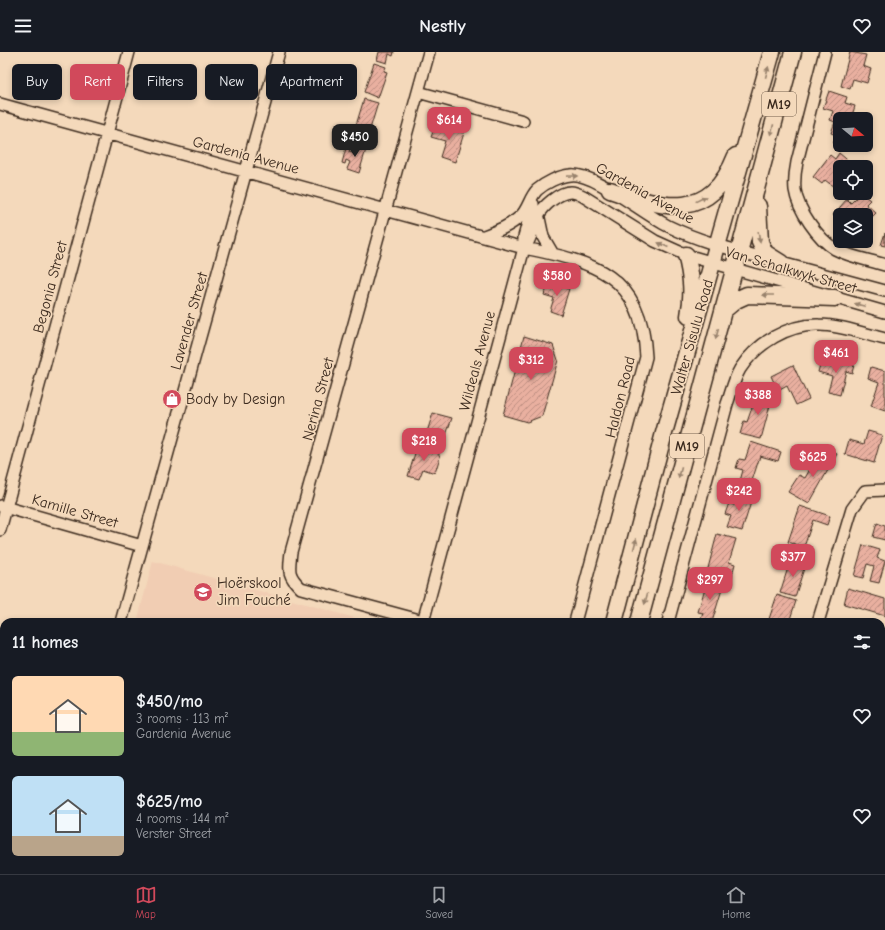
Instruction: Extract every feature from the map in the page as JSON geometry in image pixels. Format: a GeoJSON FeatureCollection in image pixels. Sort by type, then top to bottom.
{"type":"FeatureCollection","features":[{"type":"Feature","properties":{"kind":"highway","name":"Walter Sisulu Road"},"geometry":{"type":"LineString","coordinates":[[615,618],[664,433],[772,52]]}},
{"type":"Feature","properties":{"kind":"highway","name":"Walter Sisulu Road"},"geometry":{"type":"LineString","coordinates":[[640,618],[793,52]]}},
{"type":"Feature","properties":{"kind":"highway"},"geometry":{"type":"LineString","coordinates":[[610,190],[661,204],[678,206],[692,204],[711,194],[719,188],[734,162],[759,101]]}},
{"type":"Feature","properties":{"kind":"highway"},"geometry":{"type":"LineString","coordinates":[[765,157],[758,207],[760,242],[765,253],[781,263]]}},
{"type":"Feature","properties":{"kind":"highway"},"geometry":{"type":"LineString","coordinates":[[664,433],[690,307],[692,282],[686,255]]}},
{"type":"Feature","properties":{"kind":"highway"},"geometry":{"type":"LineString","coordinates":[[724,310],[736,300],[747,295],[835,298]]}},
{"type":"Feature","properties":{"kind":"street","name":"Begonia Street"},"geometry":{"type":"LineString","coordinates":[[0,530],[3,507],[129,52]]}},
{"type":"Feature","properties":{"kind":"street","name":"Lavender Street"},"geometry":{"type":"LineString","coordinates":[[122,618],[279,52]]}},
{"type":"Feature","properties":{"kind":"street","name":"Nerina Street"},"geometry":{"type":"LineString","coordinates":[[409,618],[301,588],[292,579],[289,570],[292,552],[429,52]]}},
{"type":"Feature","properties":{"kind":"street"},"geometry":{"type":"LineString","coordinates":[[825,52],[797,162],[794,178],[796,192],[807,219],[826,244],[837,250],[885,265]]}},
{"type":"Feature","properties":{"kind":"street"},"geometry":{"type":"LineString","coordinates":[[418,92],[523,121]]}},
{"type":"Feature","properties":{"kind":"street","name":"Gardenia Avenue"},"geometry":{"type":"LineString","coordinates":[[0,104],[524,248]]}},
{"type":"Feature","properties":{"kind":"street","name":"Gardenia Avenue"},"geometry":{"type":"LineString","coordinates":[[484,236],[506,227],[521,215],[537,190],[560,177],[571,175],[590,179],[668,226],[740,252]]}},
{"type":"Feature","properties":{"kind":"street"},"geometry":{"type":"LineString","coordinates":[[524,248],[524,237],[537,190]]}},
{"type":"Feature","properties":{"kind":"street"},"geometry":{"type":"LineString","coordinates":[[524,248],[531,239],[539,216],[556,198],[571,192],[583,196],[642,233],[686,255],[712,263]]}},
{"type":"Feature","properties":{"kind":"street"},"geometry":{"type":"LineString","coordinates":[[539,216],[543,236],[553,254]]}},
{"type":"Feature","properties":{"kind":"street","name":"Haldon Road"},"geometry":{"type":"LineString","coordinates":[[524,248],[590,264],[609,276],[626,291],[638,311],[646,343],[646,357],[638,392],[576,618]]}},
{"type":"Feature","properties":{"kind":"street","name":"Wildeals Avenue"},"geometry":{"type":"LineString","coordinates":[[424,618],[524,248]]}},
{"type":"Feature","properties":{"kind":"street","name":"Van Schalkwyk Street"},"geometry":{"type":"LineString","coordinates":[[740,252],[885,291]]}},
{"type":"Feature","properties":{"kind":"street","name":"Van Schalkwyk Street"},"geometry":{"type":"LineString","coordinates":[[712,263],[885,312]]}},
{"type":"Feature","properties":{"kind":"street"},"geometry":{"type":"LineString","coordinates":[[669,618],[727,404],[739,370],[758,348],[777,335],[802,326],[819,325],[840,328],[885,339]]}},
{"type":"Feature","properties":{"kind":"street"},"geometry":{"type":"LineString","coordinates":[[821,618],[852,509],[864,491],[885,490]]}},
{"type":"Feature","properties":{"kind":"street","name":"Kamille Street"},"geometry":{"type":"LineString","coordinates":[[3,507],[142,546]]}},
{"type":"Feature","properties":{"kind":"shaded area","name":"Hoërskool Jim Fouché"},"geometry":{"type":"Polygon","coordinates":[[[153,561],[355,618],[138,618],[153,561]]]}},
{"type":"Feature","properties":{"kind":"building"},"geometry":{"type":"Polygon","coordinates":[[[379,52],[394,52],[393,56],[389,54],[387,63],[377,60],[379,52]]]}},
{"type":"Feature","properties":{"kind":"building"},"geometry":{"type":"Polygon","coordinates":[[[850,52],[866,55],[863,66],[871,69],[867,83],[853,79],[850,89],[841,86],[850,52]]]}},
{"type":"Feature","properties":{"kind":"building"},"geometry":{"type":"Polygon","coordinates":[[[374,63],[386,67],[384,71],[387,72],[378,98],[364,92],[374,63]]]}},
{"type":"Feature","properties":{"kind":"building"},"geometry":{"type":"Polygon","coordinates":[[[829,91],[847,97],[845,103],[855,106],[853,112],[833,112],[833,121],[830,120],[833,111],[823,108],[829,91]]]}},
{"type":"Feature","properties":{"kind":"building"},"geometry":{"type":"Polygon","coordinates":[[[364,99],[378,103],[367,139],[353,135],[364,99]]]}},
{"type":"Feature","properties":{"kind":"building"},"geometry":{"type":"Polygon","coordinates":[[[436,124],[464,133],[455,162],[440,157],[445,141],[431,137],[436,124]]]}},
{"type":"Feature","properties":{"kind":"building"},"geometry":{"type":"Polygon","coordinates":[[[356,143],[367,146],[359,173],[347,169],[350,162],[346,160],[345,164],[342,163],[346,148],[350,149],[349,152],[353,153],[356,143]]]}},
{"type":"Feature","properties":{"kind":"building"},"geometry":{"type":"Polygon","coordinates":[[[839,153],[847,160],[833,160],[833,186],[825,180],[822,184],[813,177],[830,155],[835,159],[839,153]]]}},
{"type":"Feature","properties":{"kind":"building"},"geometry":{"type":"Polygon","coordinates":[[[846,200],[851,203],[854,200],[870,200],[866,204],[870,208],[839,208],[846,200]]]}},
{"type":"Feature","properties":{"kind":"building"},"geometry":{"type":"Polygon","coordinates":[[[885,233],[885,246],[881,245],[885,233]]]}},
{"type":"Feature","properties":{"kind":"building"},"geometry":{"type":"Polygon","coordinates":[[[548,283],[569,289],[561,315],[550,311],[554,298],[544,295],[548,283]]]}},
{"type":"Feature","properties":{"kind":"building"},"geometry":{"type":"Polygon","coordinates":[[[524,336],[553,345],[558,360],[542,416],[527,422],[503,415],[524,336]]]}},
{"type":"Feature","properties":{"kind":"building"},"geometry":{"type":"Polygon","coordinates":[[[836,359],[854,365],[852,373],[846,371],[840,395],[828,392],[832,376],[818,372],[821,361],[835,365],[836,359]]]}},
{"type":"Feature","properties":{"kind":"building"},"geometry":{"type":"Polygon","coordinates":[[[793,365],[809,399],[796,405],[787,386],[778,391],[771,376],[793,365]]]}},
{"type":"Feature","properties":{"kind":"building"},"geometry":{"type":"Polygon","coordinates":[[[871,367],[885,371],[885,411],[871,406],[879,382],[868,378],[871,367]]]}},
{"type":"Feature","properties":{"kind":"building"},"geometry":{"type":"Polygon","coordinates":[[[763,385],[773,394],[761,439],[740,434],[744,421],[747,422],[754,402],[758,403],[763,385]]]}},
{"type":"Feature","properties":{"kind":"building"},"geometry":{"type":"Polygon","coordinates":[[[433,413],[452,418],[445,438],[427,432],[433,413]]]}},
{"type":"Feature","properties":{"kind":"building"},"geometry":{"type":"Polygon","coordinates":[[[868,431],[882,435],[874,463],[845,454],[849,440],[864,444],[868,431]]]}},
{"type":"Feature","properties":{"kind":"building"},"geometry":{"type":"Polygon","coordinates":[[[751,442],[781,452],[778,461],[760,456],[751,484],[740,481],[743,470],[736,468],[739,459],[745,460],[751,442]]]}},
{"type":"Feature","properties":{"kind":"building"},"geometry":{"type":"Polygon","coordinates":[[[423,447],[438,452],[440,457],[435,473],[423,469],[419,479],[408,476],[416,450],[423,447]]]}},
{"type":"Feature","properties":{"kind":"building"},"geometry":{"type":"Polygon","coordinates":[[[829,449],[837,454],[809,504],[788,492],[799,475],[805,478],[818,455],[823,458],[829,449]]]}},
{"type":"Feature","properties":{"kind":"building"},"geometry":{"type":"Polygon","coordinates":[[[737,494],[752,499],[742,531],[727,527],[731,516],[725,514],[729,503],[734,505],[737,494]]]}},
{"type":"Feature","properties":{"kind":"building"},"geometry":{"type":"Polygon","coordinates":[[[800,506],[830,516],[827,525],[813,520],[804,547],[788,542],[800,506]]]}},
{"type":"Feature","properties":{"kind":"building"},"geometry":{"type":"Polygon","coordinates":[[[877,523],[885,526],[885,540],[873,537],[877,523]]]}},
{"type":"Feature","properties":{"kind":"building"},"geometry":{"type":"Polygon","coordinates":[[[717,534],[736,539],[729,562],[735,564],[731,579],[707,572],[717,534]]]}},
{"type":"Feature","properties":{"kind":"building"},"geometry":{"type":"Polygon","coordinates":[[[863,545],[880,550],[877,558],[885,561],[879,583],[870,581],[874,566],[867,564],[863,578],[854,576],[863,545]]]}},
{"type":"Feature","properties":{"kind":"building"},"geometry":{"type":"Polygon","coordinates":[[[791,558],[806,562],[795,597],[780,593],[791,558]]]}},
{"type":"Feature","properties":{"kind":"building"},"geometry":{"type":"Polygon","coordinates":[[[707,581],[723,586],[713,618],[701,618],[703,613],[698,612],[707,581]]]}},
{"type":"Feature","properties":{"kind":"building"},"geometry":{"type":"Polygon","coordinates":[[[848,588],[885,599],[885,616],[844,604],[848,588]]]}},
{"type":"Feature","properties":{"kind":"building"},"geometry":{"type":"Polygon","coordinates":[[[777,595],[796,601],[790,618],[769,618],[777,595]]]}},
{"type":"Feature","properties":{"kind":"place","name":"Body by Design"},"geometry":{"type":"Point","coordinates":[172,399]}},
{"type":"Feature","properties":{"kind":"place","name":"Hoërskool Jim Fouché"},"geometry":{"type":"Point","coordinates":[203,592]}}]}
